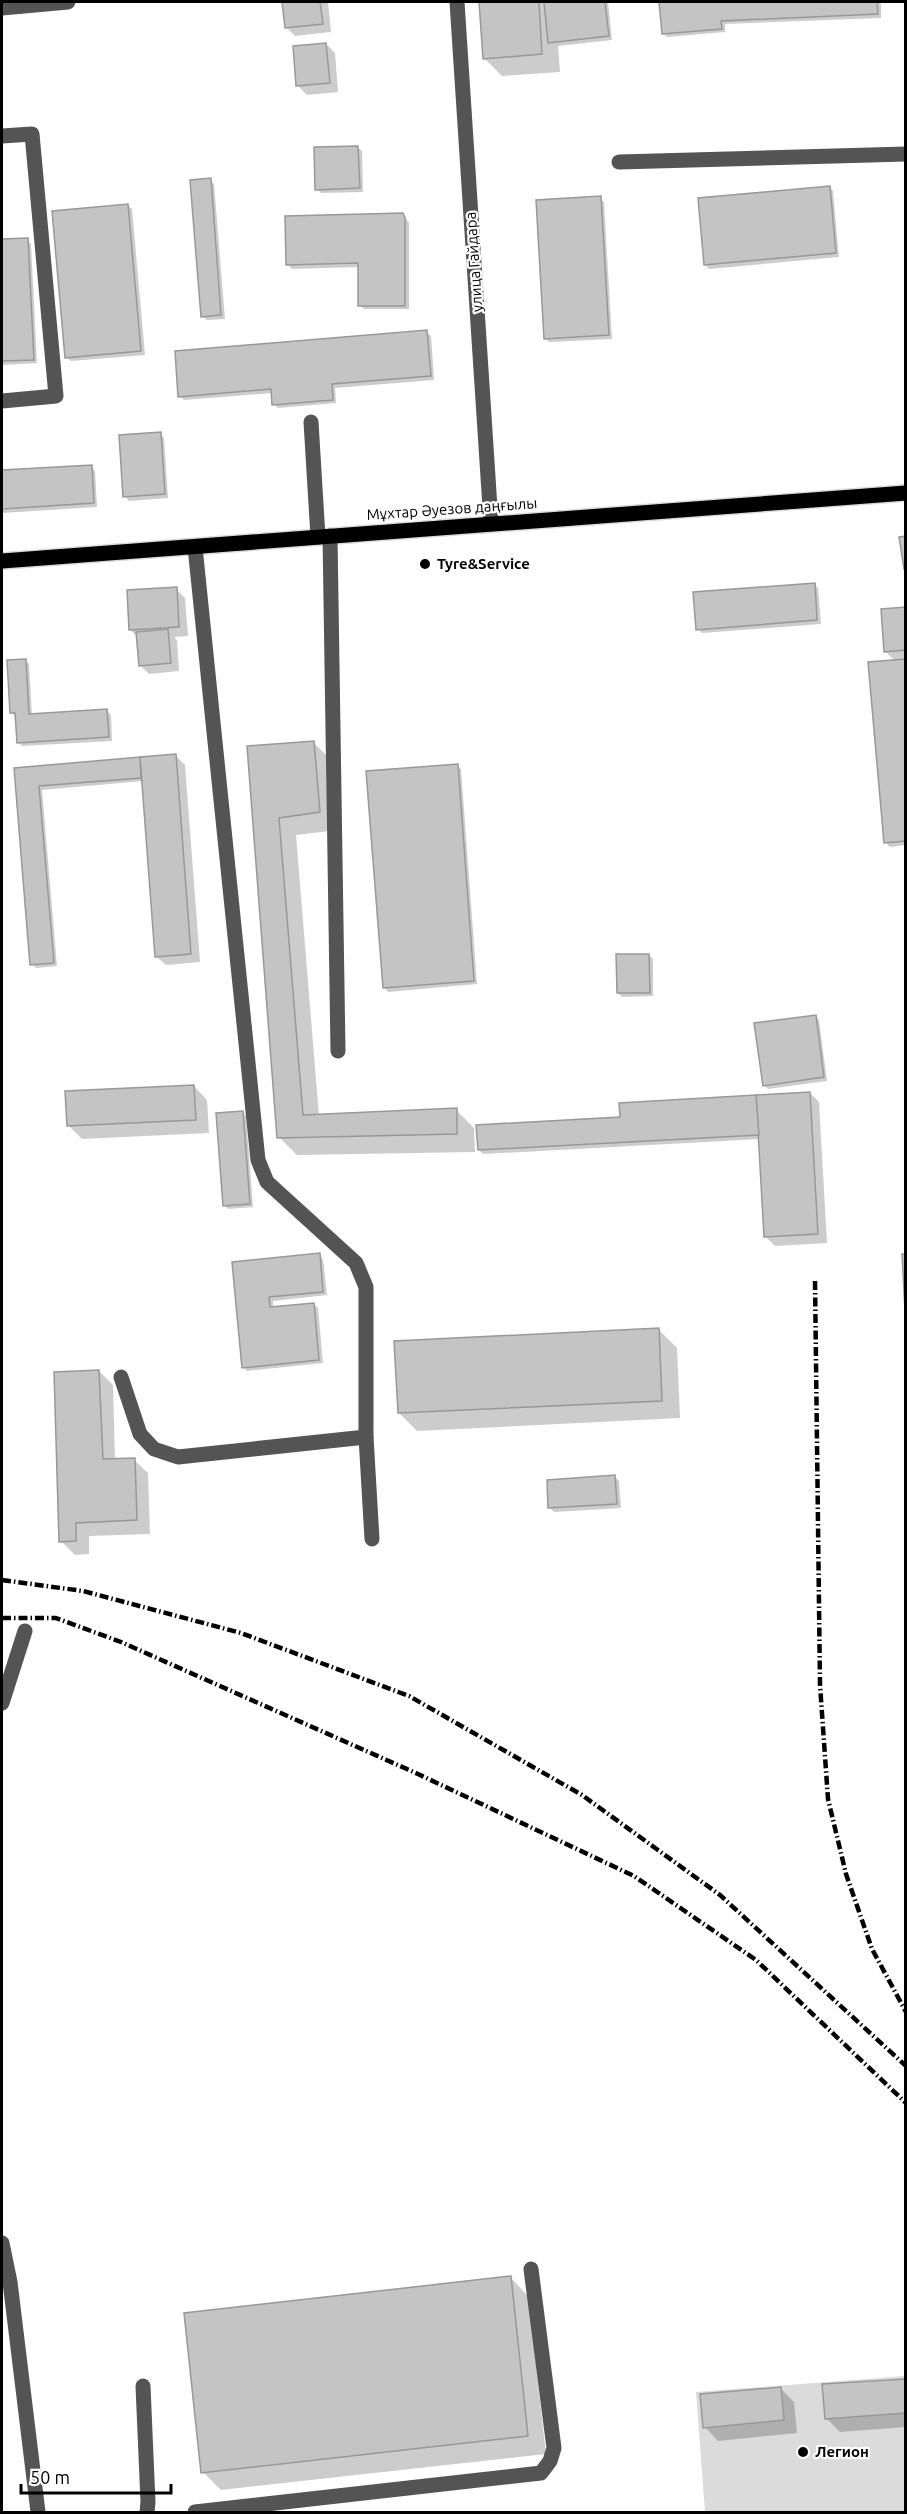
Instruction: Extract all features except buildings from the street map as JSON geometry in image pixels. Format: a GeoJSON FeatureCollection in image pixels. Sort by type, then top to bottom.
{"type":"FeatureCollection","features":[{"type":"Feature","properties":{"kind":"main road","name":"Мұхтар Әуезов даңғылы"},"geometry":{"type":"LineString","coordinates":[[2,561],[906,493]]}},
{"type":"Feature","properties":{"kind":"street"},"geometry":{"type":"LineString","coordinates":[[2,8],[68,2]]}},
{"type":"Feature","properties":{"kind":"street","name":"улица Гайдара"},"geometry":{"type":"LineString","coordinates":[[457,2],[491,523]]}},
{"type":"Feature","properties":{"kind":"street"},"geometry":{"type":"LineString","coordinates":[[2,136],[33,134],[56,396],[2,401]]}},
{"type":"Feature","properties":{"kind":"street"},"geometry":{"type":"LineString","coordinates":[[619,162],[906,154]]}},
{"type":"Feature","properties":{"kind":"street"},"geometry":{"type":"LineString","coordinates":[[311,422],[324,537],[338,1051]]}},
{"type":"Feature","properties":{"kind":"street"},"geometry":{"type":"LineString","coordinates":[[195,547],[258,1160],[267,1182],[356,1263],[366,1287],[366,1437],[372,1539]]}},
{"type":"Feature","properties":{"kind":"street"},"geometry":{"type":"LineString","coordinates":[[121,1377],[140,1434],[154,1449],[178,1457],[366,1437]]}},
{"type":"Feature","properties":{"kind":"street"},"geometry":{"type":"LineString","coordinates":[[2,1703],[25,1631]]}},
{"type":"Feature","properties":{"kind":"street"},"geometry":{"type":"LineString","coordinates":[[2,2243],[10,2282],[38,2512]]}},
{"type":"Feature","properties":{"kind":"street"},"geometry":{"type":"LineString","coordinates":[[195,2512],[541,2474],[550,2461],[554,2448],[531,2269]]}},
{"type":"Feature","properties":{"kind":"street"},"geometry":{"type":"LineString","coordinates":[[143,2386],[147,2512]]}},
{"type":"Feature","properties":{"kind":"shaded area","name":"Легион"},"geometry":{"type":"Polygon","coordinates":[[[905,2376],[905,2512],[705,2512],[696,2392],[905,2376]]]}},
{"type":"Feature","properties":{"kind":"railway"},"geometry":{"type":"LineString","coordinates":[[815,1281],[820,1685],[828,1799],[846,1874],[872,1949],[906,2012]]}},
{"type":"Feature","properties":{"kind":"railway"},"geometry":{"type":"LineString","coordinates":[[2,1580],[83,1591],[241,1633],[409,1696],[582,1795],[720,1895],[906,2066]]}},
{"type":"Feature","properties":{"kind":"railway"},"geometry":{"type":"LineString","coordinates":[[2,1618],[56,1618],[121,1642],[418,1774],[634,1876],[756,1960],[906,2103]]}},
{"type":"Feature","properties":{"kind":"place","name":"Tyre&Service"},"geometry":{"type":"Point","coordinates":[425,564]}},
{"type":"Feature","properties":{"kind":"place","name":"Легион"},"geometry":{"type":"Point","coordinates":[803,2452]}}]}
